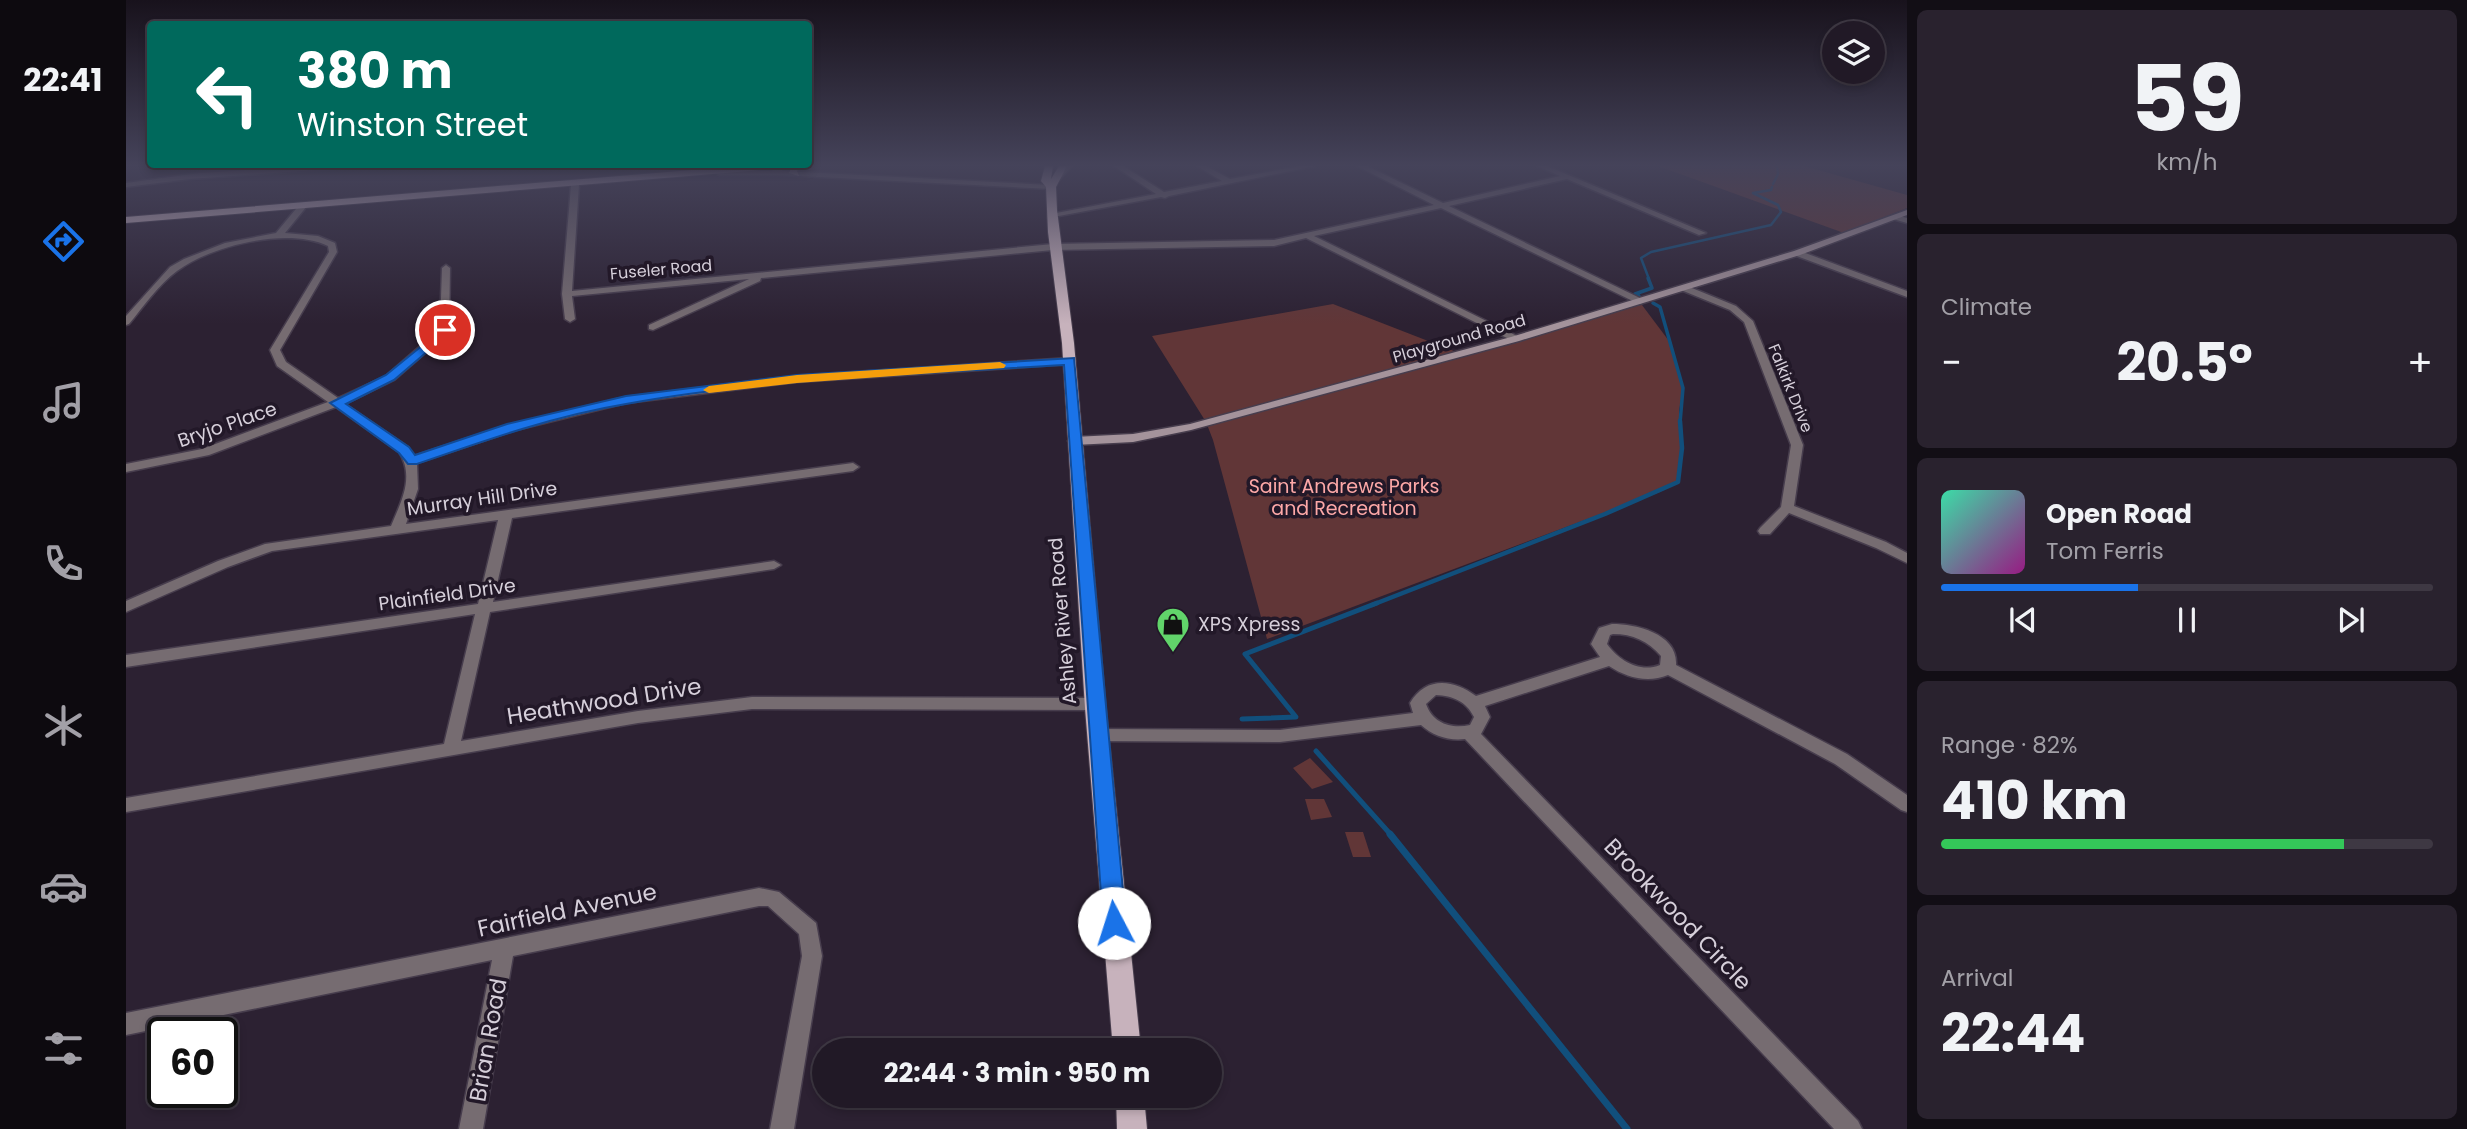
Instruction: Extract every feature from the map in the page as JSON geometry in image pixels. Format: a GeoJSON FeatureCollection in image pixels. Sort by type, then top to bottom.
{"type":"FeatureCollection","features":[{"type":"Feature","properties":{"kind":"main road","name":"Ashley River Road"},"geometry":{"type":"LineString","coordinates":[[1051,219],[1070,361],[1073,441],[1126,1038]]}},
{"type":"Feature","properties":{"kind":"main road","name":"Playground Road"},"geometry":{"type":"LineString","coordinates":[[1073,441],[1133,438],[1191,427],[1515,339],[1797,253],[1892,219]]}},
{"type":"Feature","properties":{"kind":"main road"},"geometry":{"type":"LineString","coordinates":[[1131,1108],[1132,1129]]}},
{"type":"Feature","properties":{"kind":"street"},"geometry":{"type":"LineString","coordinates":[[280,234],[293,219]]}},
{"type":"Feature","properties":{"kind":"street"},"geometry":{"type":"LineString","coordinates":[[569,319],[567,294],[573,219]]}},
{"type":"Feature","properties":{"kind":"street","name":"Fuseler Road"},"geometry":{"type":"LineString","coordinates":[[567,294],[1053,247],[1260,245],[1388,219]]}},
{"type":"Feature","properties":{"kind":"street"},"geometry":{"type":"LineString","coordinates":[[1468,219],[1639,301]]}},
{"type":"Feature","properties":{"kind":"street"},"geometry":{"type":"LineString","coordinates":[[1667,219],[1702,233]]}},
{"type":"Feature","properties":{"kind":"street"},"geometry":{"type":"LineString","coordinates":[[126,321],[172,270],[203,254],[280,234],[316,236],[332,245],[333,252],[275,350],[281,364],[404,450],[412,461],[415,473],[397,529]]}},
{"type":"Feature","properties":{"kind":"street"},"geometry":{"type":"LineString","coordinates":[[1309,237],[1515,339]]}},
{"type":"Feature","properties":{"kind":"street"},"geometry":{"type":"LineString","coordinates":[[1797,253],[1907,294]]}},
{"type":"Feature","properties":{"kind":"street","name":"Bryjo Place"},"geometry":{"type":"LineString","coordinates":[[126,468],[205,452],[337,403],[390,378],[445,330],[446,268]]}},
{"type":"Feature","properties":{"kind":"street","name":"Fuseler Road"},"geometry":{"type":"LineString","coordinates":[[653,327],[753,281],[758,276]]}},
{"type":"Feature","properties":{"kind":"street","name":"Falkirk Drive"},"geometry":{"type":"LineString","coordinates":[[1684,288],[1733,308],[1748,321],[1797,445],[1787,508]]}},
{"type":"Feature","properties":{"kind":"street"},"geometry":{"type":"LineString","coordinates":[[412,461],[512,427],[626,400],[797,379],[1070,361]]}},
{"type":"Feature","properties":{"kind":"street","name":"Murray Hill Drive"},"geometry":{"type":"LineString","coordinates":[[126,607],[223,564],[270,547],[853,467]]}},
{"type":"Feature","properties":{"kind":"street"},"geometry":{"type":"LineString","coordinates":[[1765,531],[1787,508],[1881,545],[1907,559]]}},
{"type":"Feature","properties":{"kind":"street"},"geometry":{"type":"LineString","coordinates":[[451,749],[506,514]]}},
{"type":"Feature","properties":{"kind":"street","name":"Plainfield Drive"},"geometry":{"type":"LineString","coordinates":[[126,661],[774,565]]}},
{"type":"Feature","properties":{"kind":"street"},"geometry":{"type":"LineString","coordinates":[[1623,629],[1657,641],[1669,655],[1668,668],[1662,672],[1643,673],[1610,660],[1602,652],[1600,637],[1604,632],[1623,629]]}},
{"type":"Feature","properties":{"kind":"street"},"geometry":{"type":"LineString","coordinates":[[1474,703],[1610,660]]}},
{"type":"Feature","properties":{"kind":"street"},"geometry":{"type":"LineString","coordinates":[[1668,668],[1841,759],[1907,805]]}},
{"type":"Feature","properties":{"kind":"street"},"geometry":{"type":"LineString","coordinates":[[1098,735],[1280,736],[1424,718],[1450,733],[1470,733],[1481,724],[1482,717],[1474,703],[1456,692],[1435,689],[1427,692],[1418,703],[1424,718]]}},
{"type":"Feature","properties":{"kind":"street","name":"Heathwood Drive"},"geometry":{"type":"LineString","coordinates":[[126,805],[638,717],[752,703],[1095,705]]}},
{"type":"Feature","properties":{"kind":"street","name":"Brookwood Circle"},"geometry":{"type":"LineString","coordinates":[[1470,733],[1850,1129]]}},
{"type":"Feature","properties":{"kind":"street","name":"Fairfield Avenue"},"geometry":{"type":"LineString","coordinates":[[126,1024],[759,897],[772,898],[809,930],[812,956],[782,1129]]}},
{"type":"Feature","properties":{"kind":"street","name":"Brian Road"},"geometry":{"type":"LineString","coordinates":[[471,1129],[504,950]]}},
{"type":"Feature","properties":{"kind":"green space"},"geometry":{"type":"Polygon","coordinates":[[[1804,219],[1880,219],[1844,233],[1804,219]]]}},
{"type":"Feature","properties":{"kind":"green space","name":"Saint Andrews Parks and Recreation"},"geometry":{"type":"Polygon","coordinates":[[[1639,301],[1669,341],[1683,388],[1679,411],[1682,448],[1678,482],[1660,492],[1267,639],[1213,440],[1206,422],[1152,336],[1333,304],[1459,353],[1639,301]]]}},
{"type":"Feature","properties":{"kind":"green space"},"geometry":{"type":"Polygon","coordinates":[[[1310,758],[1333,782],[1312,789],[1293,768],[1310,758]]]}},
{"type":"Feature","properties":{"kind":"green space"},"geometry":{"type":"Polygon","coordinates":[[[1305,799],[1324,799],[1332,817],[1311,820],[1305,799]]]}},
{"type":"Feature","properties":{"kind":"green space"},"geometry":{"type":"Polygon","coordinates":[[[1345,832],[1363,832],[1371,857],[1353,857],[1345,832]]]}},
{"type":"Feature","properties":{"kind":"waterway"},"geometry":{"type":"LineString","coordinates":[[1649,279],[1641,258],[1651,252],[1771,225],[1776,219]]}},
{"type":"Feature","properties":{"kind":"waterway"},"geometry":{"type":"LineString","coordinates":[[1639,296],[1635,294],[1652,288],[1648,278]]}},
{"type":"Feature","properties":{"kind":"waterway"},"geometry":{"type":"LineString","coordinates":[[1653,303],[1660,307],[1683,388],[1680,422]]}},
{"type":"Feature","properties":{"kind":"waterway"},"geometry":{"type":"LineString","coordinates":[[1372,605],[1605,514],[1678,482],[1682,448],[1680,422]]}},
{"type":"Feature","properties":{"kind":"waterway"},"geometry":{"type":"LineString","coordinates":[[1242,719],[1296,717],[1245,654],[1377,603]]}},
{"type":"Feature","properties":{"kind":"waterway"},"geometry":{"type":"LineString","coordinates":[[1316,751],[1392,836]]}},
{"type":"Feature","properties":{"kind":"waterway"},"geometry":{"type":"LineString","coordinates":[[1390,834],[1627,1129]]}},
{"type":"Feature","properties":{"kind":"slow traffic"},"geometry":{"type":"LineString","coordinates":[[709,390],[797,379],[1000,365]]}},
{"type":"Feature","properties":{"kind":"place","name":"XPS Xpress"},"geometry":{"type":"Point","coordinates":[1173,654]}},
{"type":"Feature","properties":{"kind":"route"},"geometry":{"type":"LineString","coordinates":[[445,330],[406,367],[390,378],[337,403],[404,450],[412,461],[512,427],[626,400],[797,379],[1070,361],[1073,441],[1114,923]]}}]}
